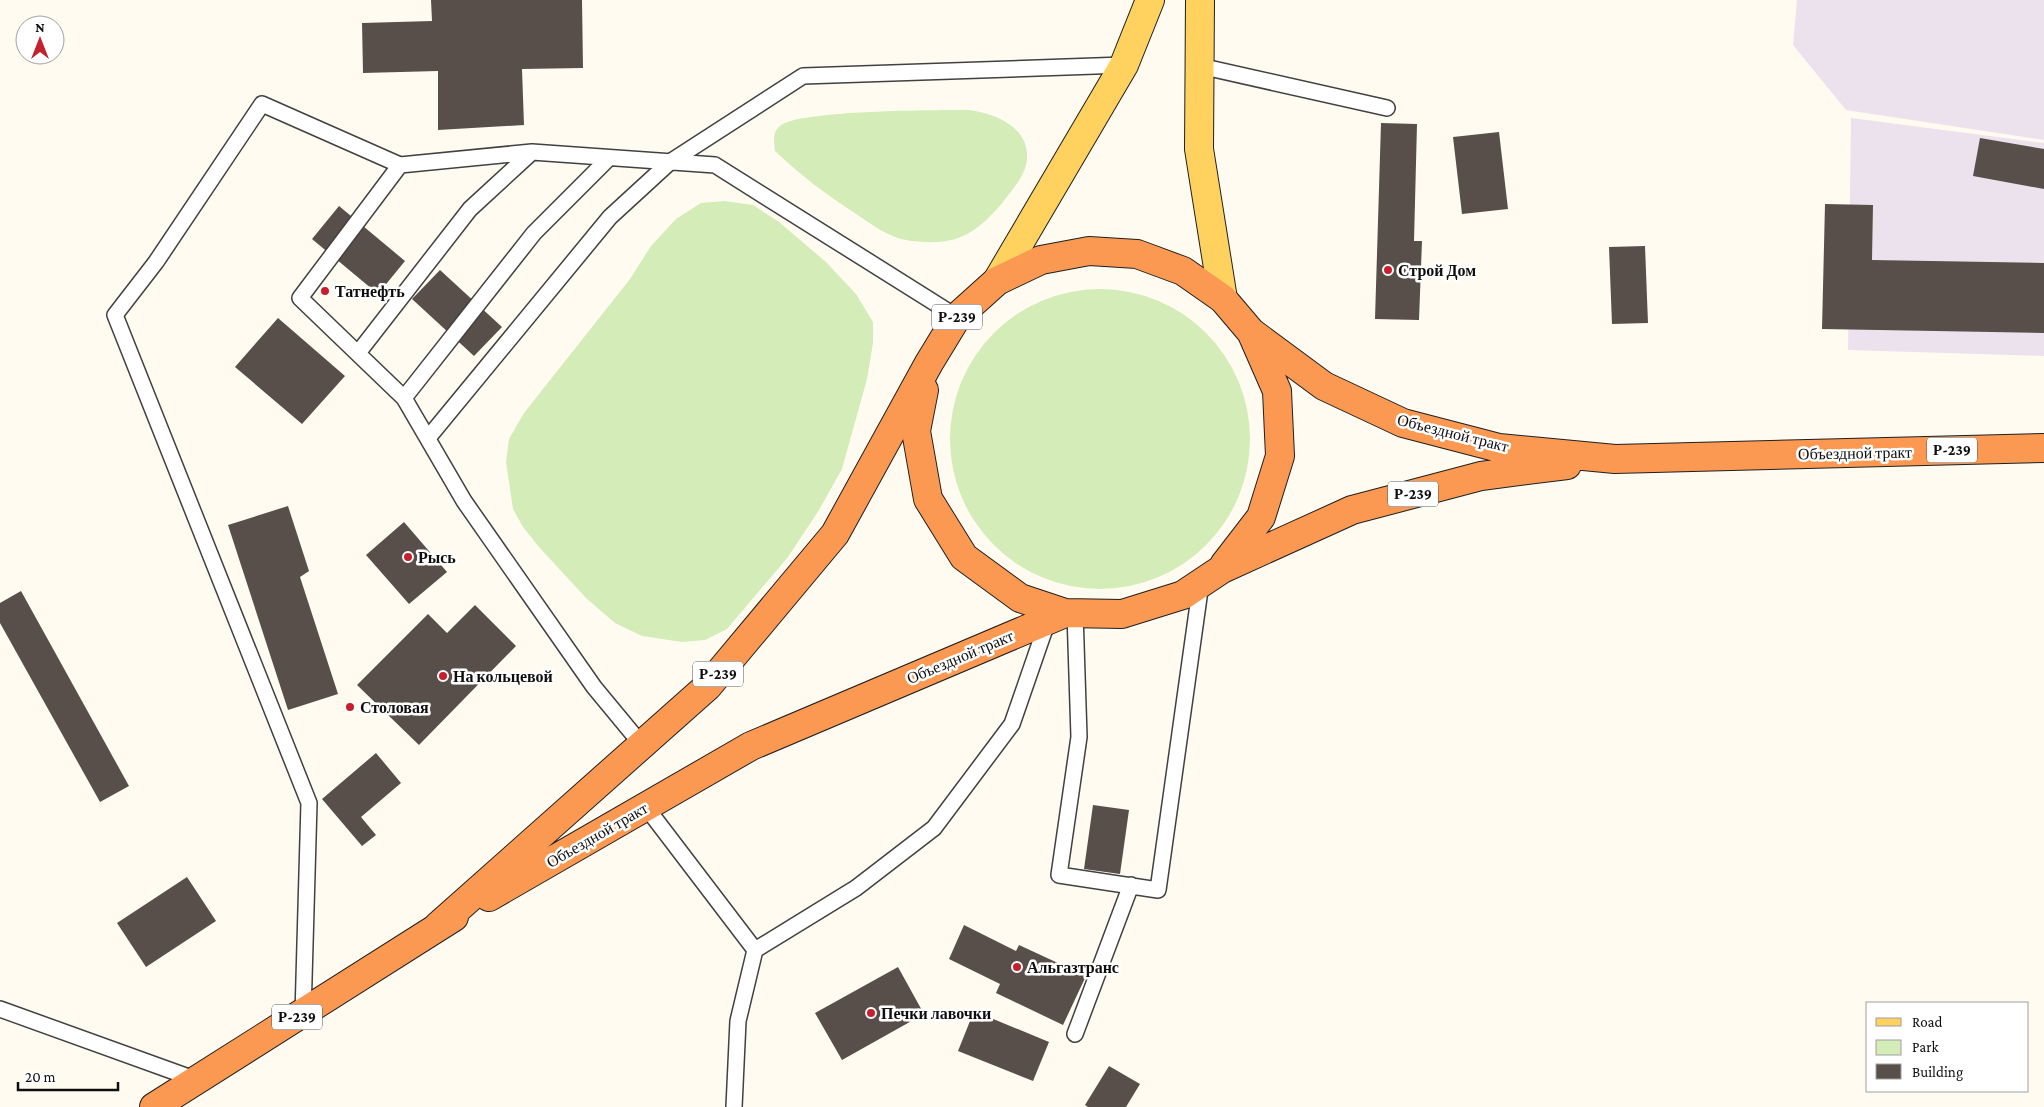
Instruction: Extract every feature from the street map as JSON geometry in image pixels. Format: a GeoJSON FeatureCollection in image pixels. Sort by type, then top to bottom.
{"type":"FeatureCollection","features":[{"type":"Feature","properties":{"kind":"highway","name":"Объездной тракт"},"geometry":{"type":"LineString","coordinates":[[930,364],[957,317],[998,281],[1041,260],[1089,251],[1137,254],[1183,271],[1223,299],[1251,332],[1324,386],[1403,423],[1499,448],[1615,459],[2044,448]]}},
{"type":"Feature","properties":{"kind":"highway","name":"Р-239"},"geometry":{"type":"LineString","coordinates":[[1211,576],[1261,517],[1280,456],[1277,391],[1251,332]]}},
{"type":"Feature","properties":{"kind":"highway","name":"Р-239"},"geometry":{"type":"LineString","coordinates":[[930,364],[916,431],[928,499],[964,557],[1020,598],[1063,615],[1122,614],[1183,595],[1211,576],[1352,510],[1481,476],[1615,459]]}},
{"type":"Feature","properties":{"kind":"highway","name":"Р-239"},"geometry":{"type":"LineString","coordinates":[[438,926],[708,686],[835,534],[930,364]]}},
{"type":"Feature","properties":{"kind":"highway","name":"Объездной тракт"},"geometry":{"type":"LineString","coordinates":[[154,1107],[303,1014],[438,926],[751,746],[1063,615]]}},
{"type":"Feature","properties":{"kind":"main road"},"geometry":{"type":"LineString","coordinates":[[998,281],[1124,64],[1150,0]]}},
{"type":"Feature","properties":{"kind":"main road"},"geometry":{"type":"LineString","coordinates":[[1200,0],[1200,150],[1223,299]]}},
{"type":"Feature","properties":{"kind":"lane"},"geometry":{"type":"LineString","coordinates":[[428,438],[610,216],[670,162],[803,76],[1124,64]]}},
{"type":"Feature","properties":{"kind":"lane"},"geometry":{"type":"LineString","coordinates":[[1200,66],[1387,108]]}},
{"type":"Feature","properties":{"kind":"lane"},"geometry":{"type":"LineString","coordinates":[[303,1014],[309,803],[115,315],[156,262],[262,104],[400,164],[532,152],[715,164],[957,317]]}},
{"type":"Feature","properties":{"kind":"lane"},"geometry":{"type":"LineString","coordinates":[[358,353],[470,209],[532,152]]}},
{"type":"Feature","properties":{"kind":"lane"},"geometry":{"type":"LineString","coordinates":[[404,398],[534,233],[609,158]]}},
{"type":"Feature","properties":{"kind":"lane"},"geometry":{"type":"LineString","coordinates":[[400,164],[300,298],[404,398],[464,501],[594,687],[642,744]]}},
{"type":"Feature","properties":{"kind":"lane"},"geometry":{"type":"LineString","coordinates":[[1063,615],[1079,737],[1059,875],[1158,890],[1211,576]]}},
{"type":"Feature","properties":{"kind":"lane"},"geometry":{"type":"LineString","coordinates":[[734,1107],[738,1020],[755,950],[856,888],[934,828],[1012,724],[1063,615]]}},
{"type":"Feature","properties":{"kind":"lane"},"geometry":{"type":"LineString","coordinates":[[646,806],[755,950]]}},
{"type":"Feature","properties":{"kind":"lane"},"geometry":{"type":"LineString","coordinates":[[1075,1034],[1131,885]]}},
{"type":"Feature","properties":{"kind":"lane"},"geometry":{"type":"LineString","coordinates":[[0,1009],[196,1080]]}},
{"type":"Feature","properties":{"kind":"shaded area"},"geometry":{"type":"Polygon","coordinates":[[[1797,0],[2044,0],[2044,140],[1846,110],[1793,45],[1797,0]]]}},
{"type":"Feature","properties":{"kind":"shaded area"},"geometry":{"type":"Polygon","coordinates":[[[1851,118],[2044,143],[2044,356],[1848,350],[1851,118]]]}},
{"type":"Feature","properties":{"kind":"green space"},"geometry":{"type":"Polygon","coordinates":[[[970,110],[1000,119],[1017,130],[1023,138],[1027,159],[1024,171],[1018,182],[995,212],[974,230],[956,239],[935,242],[913,241],[886,233],[824,192],[775,151],[774,137],[777,128],[792,121],[812,117],[870,112],[970,110]]]}},
{"type":"Feature","properties":{"kind":"green space"},"geometry":{"type":"Polygon","coordinates":[[[724,201],[753,205],[779,222],[826,262],[856,294],[873,322],[873,343],[867,379],[842,469],[819,510],[788,557],[727,629],[705,640],[682,642],[642,636],[615,623],[587,599],[523,527],[513,509],[506,462],[509,439],[524,413],[630,279],[651,246],[676,219],[701,203],[724,201]]]}},
{"type":"Feature","properties":{"kind":"green space"},"geometry":{"type":"Polygon","coordinates":[[[1100,289],[1129,292],[1157,301],[1183,314],[1206,333],[1225,356],[1238,382],[1247,410],[1250,439],[1247,468],[1238,496],[1225,522],[1206,545],[1183,564],[1157,577],[1129,586],[1100,589],[1071,586],[1043,577],[1017,564],[994,545],[975,522],[962,496],[953,468],[950,439],[953,410],[962,382],[975,356],[994,333],[1017,314],[1043,301],[1071,292],[1100,289]]]}},
{"type":"Feature","properties":{"kind":"building"},"geometry":{"type":"Polygon","coordinates":[[[431,0],[582,0],[583,68],[522,69],[524,125],[438,130],[438,71],[363,73],[362,23],[432,21],[431,0]]]}},
{"type":"Feature","properties":{"kind":"building"},"geometry":{"type":"Polygon","coordinates":[[[1381,123],[1417,124],[1414,241],[1422,241],[1419,320],[1375,319],[1381,123]]]}},
{"type":"Feature","properties":{"kind":"building"},"geometry":{"type":"Polygon","coordinates":[[[1499,132],[1508,209],[1462,214],[1453,137],[1499,132]]]}},
{"type":"Feature","properties":{"kind":"building"},"geometry":{"type":"Polygon","coordinates":[[[1980,138],[2044,149],[2044,189],[1973,176],[1980,138]]]}},
{"type":"Feature","properties":{"kind":"building"},"geometry":{"type":"Polygon","coordinates":[[[1825,204],[1873,205],[1872,260],[2044,263],[2044,333],[1822,329],[1825,204]]]}},
{"type":"Feature","properties":{"kind":"building"},"geometry":{"type":"Polygon","coordinates":[[[339,206],[405,261],[378,294],[312,239],[339,206]]]}},
{"type":"Feature","properties":{"kind":"building"},"geometry":{"type":"Polygon","coordinates":[[[1645,246],[1648,323],[1612,324],[1609,247],[1645,246]]]}},
{"type":"Feature","properties":{"kind":"building"},"geometry":{"type":"Polygon","coordinates":[[[440,270],[502,327],[474,356],[412,299],[440,270]]]}},
{"type":"Feature","properties":{"kind":"building"},"geometry":{"type":"Polygon","coordinates":[[[278,318],[345,376],[302,424],[235,367],[278,318]]]}},
{"type":"Feature","properties":{"kind":"building"},"geometry":{"type":"Polygon","coordinates":[[[288,506],[309,571],[300,577],[338,694],[288,710],[228,525],[288,506]]]}},
{"type":"Feature","properties":{"kind":"building"},"geometry":{"type":"Polygon","coordinates":[[[404,522],[447,572],[409,604],[366,555],[404,522]]]}},
{"type":"Feature","properties":{"kind":"building"},"geometry":{"type":"Polygon","coordinates":[[[21,591],[129,786],[100,802],[0,623],[0,603],[21,591]]]}},
{"type":"Feature","properties":{"kind":"building"},"geometry":{"type":"Polygon","coordinates":[[[475,605],[516,646],[419,745],[357,685],[428,614],[447,633],[475,605]]]}},
{"type":"Feature","properties":{"kind":"building"},"geometry":{"type":"Polygon","coordinates":[[[376,753],[401,783],[361,817],[376,835],[362,846],[322,799],[376,753]]]}},
{"type":"Feature","properties":{"kind":"building"},"geometry":{"type":"Polygon","coordinates":[[[1093,805],[1129,810],[1120,874],[1084,869],[1093,805]]]}},
{"type":"Feature","properties":{"kind":"building"},"geometry":{"type":"Polygon","coordinates":[[[187,877],[216,921],[146,967],[117,923],[187,877]]]}},
{"type":"Feature","properties":{"kind":"building","name":"Альгазтранс"},"geometry":{"type":"Polygon","coordinates":[[[964,925],[1016,951],[1019,945],[1086,976],[1063,1025],[996,993],[1000,984],[949,959],[964,925]]]}},
{"type":"Feature","properties":{"kind":"building"},"geometry":{"type":"Polygon","coordinates":[[[898,967],[924,1014],[842,1060],[815,1013],[898,967]]]}},
{"type":"Feature","properties":{"kind":"building"},"geometry":{"type":"Polygon","coordinates":[[[974,1011],[1049,1042],[1033,1081],[958,1051],[974,1011]]]}},
{"type":"Feature","properties":{"kind":"building"},"geometry":{"type":"Polygon","coordinates":[[[1109,1066],[1140,1084],[1126,1107],[1088,1107],[1085,1105],[1109,1066]]]}},
{"type":"Feature","properties":{"kind":"place","name":"Строй Дом"},"geometry":{"type":"Point","coordinates":[1388,270]}},
{"type":"Feature","properties":{"kind":"place","name":"Татнефть"},"geometry":{"type":"Point","coordinates":[325,291]}},
{"type":"Feature","properties":{"kind":"place","name":"Рысь"},"geometry":{"type":"Point","coordinates":[408,557]}},
{"type":"Feature","properties":{"kind":"place","name":"На кольцевой"},"geometry":{"type":"Point","coordinates":[443,676]}},
{"type":"Feature","properties":{"kind":"place","name":"Столовая"},"geometry":{"type":"Point","coordinates":[350,707]}},
{"type":"Feature","properties":{"kind":"place","name":"Альгазтранс"},"geometry":{"type":"Point","coordinates":[1017,967]}},
{"type":"Feature","properties":{"kind":"place","name":"Печки лавочки"},"geometry":{"type":"Point","coordinates":[871,1013]}}]}
